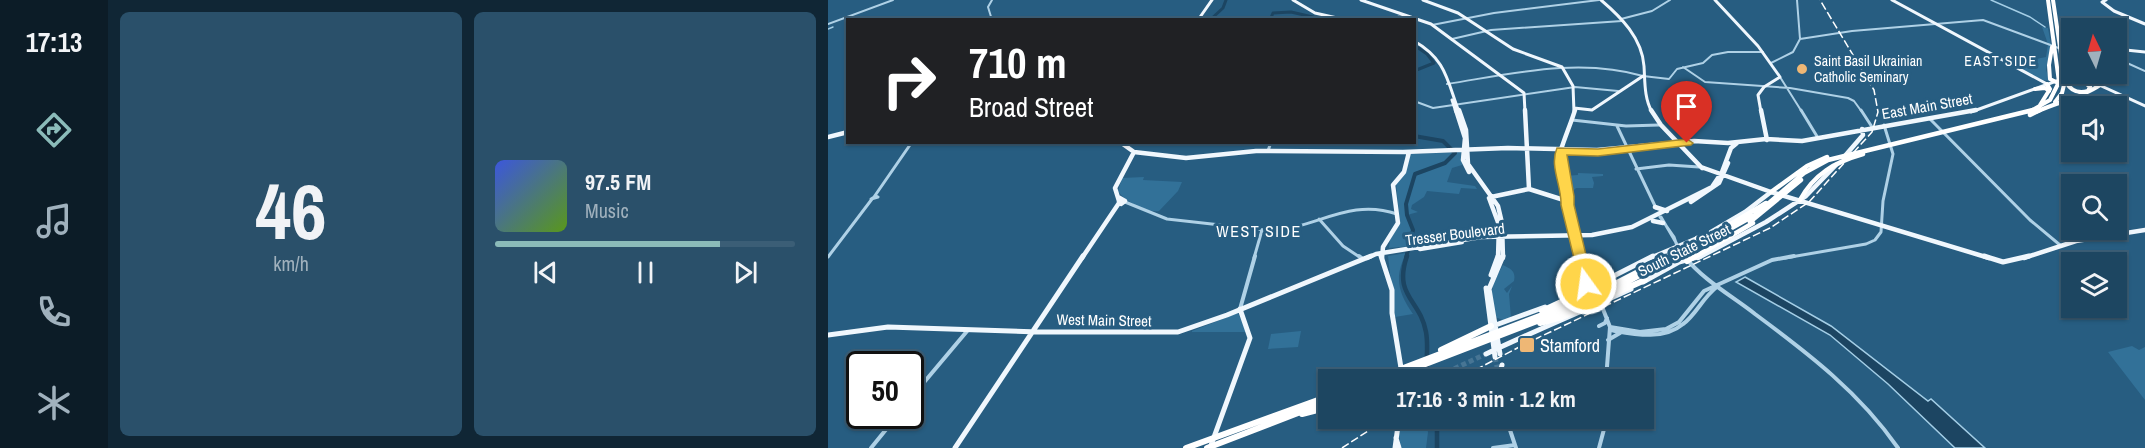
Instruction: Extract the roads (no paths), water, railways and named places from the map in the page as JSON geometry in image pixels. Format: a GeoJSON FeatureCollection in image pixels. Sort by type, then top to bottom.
{"type":"FeatureCollection","features":[{"type":"Feature","properties":{"kind":"highway"},"geometry":{"type":"LineString","coordinates":[[2046,0],[2053,25]]}},
{"type":"Feature","properties":{"kind":"highway"},"geometry":{"type":"LineString","coordinates":[[1945,133],[2028,112],[2047,103],[2058,89],[2059,80],[2053,25],[2053,0]]}},
{"type":"Feature","properties":{"kind":"highway"},"geometry":{"type":"LineString","coordinates":[[2055,48],[2061,66]]}},
{"type":"Feature","properties":{"kind":"highway"},"geometry":{"type":"LineString","coordinates":[[2055,48],[2049,73],[2050,78],[2056,82]]}},
{"type":"Feature","properties":{"kind":"highway"},"geometry":{"type":"LineString","coordinates":[[2028,112],[2042,104],[2048,94],[2050,88],[2045,83]]}},
{"type":"Feature","properties":{"kind":"highway"},"geometry":{"type":"LineString","coordinates":[[2049,107],[2063,91],[2063,84]]}},
{"type":"Feature","properties":{"kind":"highway"},"geometry":{"type":"LineString","coordinates":[[2068,84],[2070,89],[2084,93],[2090,84]]}},
{"type":"Feature","properties":{"kind":"highway"},"geometry":{"type":"LineString","coordinates":[[2086,84],[2089,88]]}},
{"type":"Feature","properties":{"kind":"highway"},"geometry":{"type":"LineString","coordinates":[[1597,299],[1681,251],[1742,224],[1829,161],[1899,142],[2024,117],[2088,93],[2100,85]]}},
{"type":"Feature","properties":{"kind":"highway"},"geometry":{"type":"LineString","coordinates":[[2035,89],[2046,88],[2049,90],[2048,94]]}},
{"type":"Feature","properties":{"kind":"highway"},"geometry":{"type":"LineString","coordinates":[[1770,191],[1807,166],[1877,150],[1899,142]]}},
{"type":"Feature","properties":{"kind":"highway"},"geometry":{"type":"LineString","coordinates":[[1800,200],[1814,178],[1829,161]]}},
{"type":"Feature","properties":{"kind":"highway"},"geometry":{"type":"LineString","coordinates":[[1687,261],[1737,235],[1782,195]]}},
{"type":"Feature","properties":{"kind":"highway"},"geometry":{"type":"LineString","coordinates":[[1697,238],[1719,231],[1782,195]]}},
{"type":"Feature","properties":{"kind":"highway"},"geometry":{"type":"LineString","coordinates":[[1681,251],[1730,234],[1763,213]]}},
{"type":"Feature","properties":{"kind":"highway"},"geometry":{"type":"LineString","coordinates":[[1445,352],[1645,280]]}},
{"type":"Feature","properties":{"kind":"highway"},"geometry":{"type":"LineString","coordinates":[[1490,337],[1501,335],[1551,314],[1589,289]]}},
{"type":"Feature","properties":{"kind":"highway"},"geometry":{"type":"LineString","coordinates":[[1410,369],[1493,326]]}},
{"type":"Feature","properties":{"kind":"highway"},"geometry":{"type":"LineString","coordinates":[[1186,448],[1318,400]]}},
{"type":"Feature","properties":{"kind":"highway"},"geometry":{"type":"LineString","coordinates":[[1209,448],[1318,405]]}},
{"type":"Feature","properties":{"kind":"highway"},"geometry":{"type":"LineString","coordinates":[[1263,426],[1318,409]]}},
{"type":"Feature","properties":{"kind":"main road"},"geometry":{"type":"LineString","coordinates":[[1199,18],[1212,0]]}},
{"type":"Feature","properties":{"kind":"main road"},"geometry":{"type":"LineString","coordinates":[[1291,0],[1311,12],[1336,18]]}},
{"type":"Feature","properties":{"kind":"main road"},"geometry":{"type":"LineString","coordinates":[[1360,0],[1414,18]]}},
{"type":"Feature","properties":{"kind":"main road"},"geometry":{"type":"LineString","coordinates":[[1423,0],[1467,18],[1510,48],[1562,67],[1573,87],[1576,109],[1560,161],[1574,237],[1589,289],[1597,299],[1497,352],[1486,354]]}},
{"type":"Feature","properties":{"kind":"main road"},"geometry":{"type":"LineString","coordinates":[[1600,0],[1621,20],[1641,48],[1644,62],[1643,76],[1650,108],[1676,143],[1705,171],[2003,262],[2089,238],[2145,230]]}},
{"type":"Feature","properties":{"kind":"main road"},"geometry":{"type":"LineString","coordinates":[[1715,0],[1763,52],[1780,77],[1764,87],[1758,95],[1767,140]]}},
{"type":"Feature","properties":{"kind":"main road"},"geometry":{"type":"LineString","coordinates":[[1892,0],[2045,83]]}},
{"type":"Feature","properties":{"kind":"main road"},"geometry":{"type":"LineString","coordinates":[[2106,0],[2102,2],[2114,11],[2145,24]]}},
{"type":"Feature","properties":{"kind":"main road"},"geometry":{"type":"LineString","coordinates":[[1393,18],[1407,15]]}},
{"type":"Feature","properties":{"kind":"main road"},"geometry":{"type":"LineString","coordinates":[[1416,19],[1432,25],[1524,94],[1529,189]]}},
{"type":"Feature","properties":{"kind":"main road"},"geometry":{"type":"LineString","coordinates":[[1416,43],[1437,53],[1468,138],[1464,150],[1465,165],[1490,197],[1496,211],[1503,260],[1489,284],[1493,326]]}},
{"type":"Feature","properties":{"kind":"main road"},"geometry":{"type":"LineString","coordinates":[[1416,43],[1430,52],[1442,67]]}},
{"type":"Feature","properties":{"kind":"main road"},"geometry":{"type":"LineString","coordinates":[[1421,44],[1439,60]]}},
{"type":"Feature","properties":{"kind":"main road"},"geometry":{"type":"LineString","coordinates":[[2127,50],[2145,52]]}},
{"type":"Feature","properties":{"kind":"main road"},"geometry":{"type":"LineString","coordinates":[[1576,109],[1590,110],[1643,76]]}},
{"type":"Feature","properties":{"kind":"main road","name":"East Main Street"},"geometry":{"type":"LineString","coordinates":[[1134,152],[1186,158],[1268,151],[1409,152],[1527,149],[1598,152],[1676,143],[1801,141],[1883,125],[1968,113],[2035,89],[2045,83],[2061,80]]}},
{"type":"Feature","properties":{"kind":"main road"},"geometry":{"type":"LineString","coordinates":[[2100,85],[2145,106]]}},
{"type":"Feature","properties":{"kind":"main road","name":"South State Street"},"geometry":{"type":"LineString","coordinates":[[1645,280],[1676,263],[1698,258],[1742,236],[1800,200],[1815,188],[1852,148],[1864,134],[1862,129]]}},
{"type":"Feature","properties":{"kind":"main road"},"geometry":{"type":"LineString","coordinates":[[828,137],[846,132]]}},
{"type":"Feature","properties":{"kind":"main road"},"geometry":{"type":"LineString","coordinates":[[1722,176],[1733,148],[1738,143]]}},
{"type":"Feature","properties":{"kind":"main road"},"geometry":{"type":"LineString","coordinates":[[955,448],[1120,202],[1115,188],[1134,152],[1123,144]]}},
{"type":"Feature","properties":{"kind":"main road"},"geometry":{"type":"LineString","coordinates":[[1399,369],[1392,313],[1392,290],[1385,268],[1384,254],[1387,242],[1398,225],[1394,185],[1404,172],[1409,152]]}},
{"type":"Feature","properties":{"kind":"main road","name":"Tresser Boulevard"},"geometry":{"type":"LineString","coordinates":[[1384,254],[1500,237],[1574,237],[1621,233],[1653,221],[1712,187],[1722,176]]}},
{"type":"Feature","properties":{"kind":"main road","name":"Tresser Boulevard"},"geometry":{"type":"LineString","coordinates":[[1574,237],[1626,229],[1660,216],[1716,189],[1722,176]]}},
{"type":"Feature","properties":{"kind":"main road"},"geometry":{"type":"LineString","coordinates":[[1490,197],[1529,189],[1567,201]]}},
{"type":"Feature","properties":{"kind":"main road"},"geometry":{"type":"LineString","coordinates":[[1493,326],[1681,251],[1697,238],[1740,215],[1770,191]]}},
{"type":"Feature","properties":{"kind":"main road"},"geometry":{"type":"LineString","coordinates":[[1655,207],[1667,211]]}},
{"type":"Feature","properties":{"kind":"main road"},"geometry":{"type":"LineString","coordinates":[[1653,221],[1663,224]]}},
{"type":"Feature","properties":{"kind":"main road"},"geometry":{"type":"LineString","coordinates":[[1497,352],[1486,289],[1488,279],[1497,265],[1500,237]]}},
{"type":"Feature","properties":{"kind":"main road","name":"West Main Street"},"geometry":{"type":"LineString","coordinates":[[828,335],[888,327],[1034,332],[1170,333],[1195,327],[1365,258],[1384,254]]}},
{"type":"Feature","properties":{"kind":"main road"},"geometry":{"type":"LineString","coordinates":[[1209,448],[1250,338],[1240,309]]}},
{"type":"Feature","properties":{"kind":"main road"},"geometry":{"type":"LineString","coordinates":[[1493,316],[1498,320],[1511,320]]}},
{"type":"Feature","properties":{"kind":"main road"},"geometry":{"type":"LineString","coordinates":[[1395,448],[1397,429]]}},
{"type":"Feature","properties":{"kind":"main road"},"geometry":{"type":"LineString","coordinates":[[1396,438],[1399,448]]}},
{"type":"Feature","properties":{"kind":"street"},"geometry":{"type":"LineString","coordinates":[[828,24],[892,0]]}},
{"type":"Feature","properties":{"kind":"street"},"geometry":{"type":"LineString","coordinates":[[991,18],[988,7],[992,0]]}},
{"type":"Feature","properties":{"kind":"street"},"geometry":{"type":"LineString","coordinates":[[1432,25],[1600,0]]}},
{"type":"Feature","properties":{"kind":"street"},"geometry":{"type":"LineString","coordinates":[[1452,39],[1487,31],[1621,20],[1652,11],[1670,0]]}},
{"type":"Feature","properties":{"kind":"street"},"geometry":{"type":"LineString","coordinates":[[1797,0],[1800,39]]}},
{"type":"Feature","properties":{"kind":"street"},"geometry":{"type":"LineString","coordinates":[[1771,63],[1793,52],[1800,39],[1852,31],[1983,20],[2061,49]]}},
{"type":"Feature","properties":{"kind":"street"},"geometry":{"type":"LineString","coordinates":[[1448,84],[1562,67],[1621,69],[1643,76],[1669,79],[1676,69],[1704,63],[1712,55],[1731,52],[1763,52]]}},
{"type":"Feature","properties":{"kind":"street"},"geometry":{"type":"LineString","coordinates":[[2127,63],[2145,70]]}},
{"type":"Feature","properties":{"kind":"street"},"geometry":{"type":"LineString","coordinates":[[1683,67],[1705,82],[1787,88],[1848,98],[1854,101],[1872,127]]}},
{"type":"Feature","properties":{"kind":"street"},"geometry":{"type":"LineString","coordinates":[[1780,77],[1818,138]]}},
{"type":"Feature","properties":{"kind":"street"},"geometry":{"type":"LineString","coordinates":[[1416,102],[1432,107],[1455,105],[1573,87],[1618,91]]}},
{"type":"Feature","properties":{"kind":"street"},"geometry":{"type":"LineString","coordinates":[[1930,119],[2035,225],[2060,245]]}},
{"type":"Feature","properties":{"kind":"street"},"geometry":{"type":"LineString","coordinates":[[1572,120],[1617,126],[1661,124]]}},
{"type":"Feature","properties":{"kind":"street"},"geometry":{"type":"LineString","coordinates":[[1610,329],[1640,332],[1670,327],[1682,320],[1703,292],[1779,257],[1869,243],[1878,238],[1893,152],[1883,125]]}},
{"type":"Feature","properties":{"kind":"street"},"geometry":{"type":"LineString","coordinates":[[1617,126],[1655,207],[1681,251]]}},
{"type":"Feature","properties":{"kind":"street"},"geometry":{"type":"LineString","coordinates":[[828,257],[875,198],[878,190],[911,144]]}},
{"type":"Feature","properties":{"kind":"street"},"geometry":{"type":"LineString","coordinates":[[1268,151],[1270,144]]}},
{"type":"Feature","properties":{"kind":"street"},"geometry":{"type":"LineString","coordinates":[[1636,169],[1669,165],[1701,167]]}},
{"type":"Feature","properties":{"kind":"street"},"geometry":{"type":"LineString","coordinates":[[1120,202],[1167,219],[1262,230],[1290,229],[1358,208],[1380,206],[1398,214]]}},
{"type":"Feature","properties":{"kind":"street"},"geometry":{"type":"LineString","coordinates":[[1660,216],[1687,261],[1780,332],[1855,396],[1886,428],[1898,448]]}},
{"type":"Feature","properties":{"kind":"street"},"geometry":{"type":"LineString","coordinates":[[1319,219],[1331,230],[1342,246],[1365,258]]}},
{"type":"Feature","properties":{"kind":"street"},"geometry":{"type":"LineString","coordinates":[[1240,309],[1262,230]]}},
{"type":"Feature","properties":{"kind":"street"},"geometry":{"type":"LineString","coordinates":[[1610,329],[1648,336],[1671,332],[1684,324],[1705,296],[1718,286]]}},
{"type":"Feature","properties":{"kind":"street"},"geometry":{"type":"LineString","coordinates":[[1597,299],[1607,316],[1610,329],[1607,369]]}},
{"type":"Feature","properties":{"kind":"street"},"geometry":{"type":"LineString","coordinates":[[1599,326],[1605,323],[1607,316]]}},
{"type":"Feature","properties":{"kind":"street"},"geometry":{"type":"LineString","coordinates":[[924,382],[968,330]]}},
{"type":"Feature","properties":{"kind":"street"},"geometry":{"type":"LineString","coordinates":[[1608,341],[1622,333]]}},
{"type":"Feature","properties":{"kind":"street"},"geometry":{"type":"LineString","coordinates":[[871,448],[886,429]]}},
{"type":"Feature","properties":{"kind":"street"},"geometry":{"type":"LineString","coordinates":[[1493,448],[1515,447],[1509,429]]}},
{"type":"Feature","properties":{"kind":"street"},"geometry":{"type":"LineString","coordinates":[[1599,448],[1604,429]]}},
{"type":"Feature","properties":{"kind":"waterway"},"geometry":{"type":"LineString","coordinates":[[1212,18],[1223,8],[1226,0]]}},
{"type":"Feature","properties":{"kind":"waterway"},"geometry":{"type":"LineString","coordinates":[[1991,0],[2030,17],[2045,27]]}},
{"type":"Feature","properties":{"kind":"waterway"},"geometry":{"type":"LineString","coordinates":[[1271,18],[1273,13],[1291,12],[1317,18]]}},
{"type":"Feature","properties":{"kind":"waterway"},"geometry":{"type":"LineString","coordinates":[[828,29],[833,27]]}},
{"type":"Feature","properties":{"kind":"waterway"},"geometry":{"type":"LineString","coordinates":[[1416,46],[1427,54],[1434,63],[1416,70]]}},
{"type":"Feature","properties":{"kind":"waterway"},"geometry":{"type":"LineString","coordinates":[[1406,258],[1413,230],[1407,215],[1406,204],[1415,174],[1445,163],[1455,153],[1443,141],[1416,136]]}},
{"type":"Feature","properties":{"kind":"waterway"},"geometry":{"type":"LineString","coordinates":[[1407,256],[1403,280],[1405,289],[1419,312],[1426,332],[1426,369]]}},
{"type":"Feature","properties":{"kind":"waterway"},"geometry":{"type":"LineString","coordinates":[[1437,429],[1437,448]]}},
{"type":"Feature","properties":{"kind":"tunnel"},"geometry":{"type":"LineString","coordinates":[[1454,369],[1486,354]]}},
{"type":"Feature","properties":{"kind":"tunnel"},"geometry":{"type":"LineString","coordinates":[[1495,357],[1497,367]]}},
{"type":"Feature","properties":{"kind":"railway"},"geometry":{"type":"LineString","coordinates":[[1477,369],[1770,228],[1809,202],[1872,132],[1878,112],[1874,90],[1820,0]]}},
{"type":"Feature","properties":{"kind":"railway"},"geometry":{"type":"LineString","coordinates":[[1342,448],[1371,429]]}},
{"type":"Feature","properties":{"kind":"place","name":"Saint Basil Ukrainian Catholic Seminary"},"geometry":{"type":"Point","coordinates":[1802,69]}},
{"type":"Feature","properties":{"kind":"place","name":"Stamford"},"geometry":{"type":"Point","coordinates":[1527,345]}},
{"type":"Feature","properties":{"kind":"district","name":"EAST SIDE"},"geometry":{"type":"Point","coordinates":[2001,61]}},
{"type":"Feature","properties":{"kind":"district","name":"WEST SIDE"},"geometry":{"type":"Point","coordinates":[1259,231]}}]}
